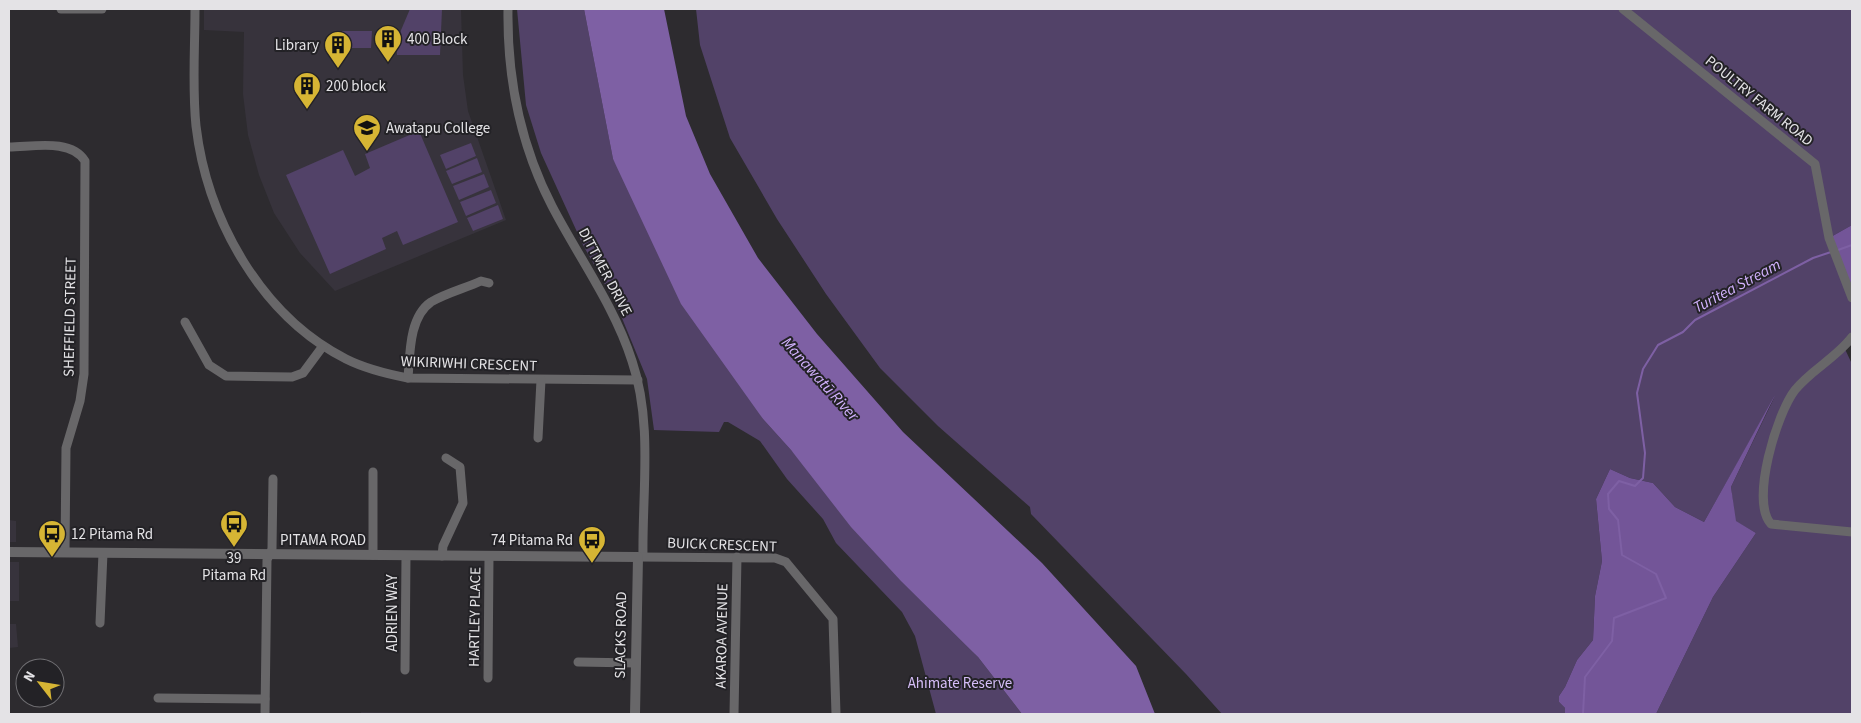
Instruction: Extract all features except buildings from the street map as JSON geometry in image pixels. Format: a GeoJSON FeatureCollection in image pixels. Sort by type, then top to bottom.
{"type":"FeatureCollection","features":[{"type":"Feature","properties":{"kind":"street"},"geometry":{"type":"LineString","coordinates":[[61,9],[102,9]]}},
{"type":"Feature","properties":{"kind":"street","name":"WIKIRIWHI CRESCENT"},"geometry":{"type":"LineString","coordinates":[[195,9],[196,125],[203,165],[215,204],[231,240],[252,274],[288,316],[323,346],[361,365],[408,378],[638,380]]}},
{"type":"Feature","properties":{"kind":"street","name":"DITTMER DRIVE"},"geometry":{"type":"LineString","coordinates":[[508,9],[510,74],[529,156],[552,206],[609,305],[627,346],[638,380],[643,408],[644,433],[640,556]]}},
{"type":"Feature","properties":{"kind":"street","name":"POULTRY FARM ROAD"},"geometry":{"type":"LineString","coordinates":[[1622,9],[1815,164],[1829,238],[1852,298]]}},
{"type":"Feature","properties":{"kind":"street","name":"SHEFFIELD STREET"},"geometry":{"type":"LineString","coordinates":[[9,147],[71,148],[81,154],[86,168],[84,374],[80,401],[66,448],[65,552]]}},
{"type":"Feature","properties":{"kind":"street"},"geometry":{"type":"LineString","coordinates":[[408,378],[414,329],[423,310],[431,302],[482,282],[489,283]]}},
{"type":"Feature","properties":{"kind":"street"},"geometry":{"type":"LineString","coordinates":[[186,322],[208,365],[226,376],[292,377],[303,373],[323,346]]}},
{"type":"Feature","properties":{"kind":"street"},"geometry":{"type":"LineString","coordinates":[[1852,338],[1796,388],[1784,406],[1776,427],[1766,466],[1764,505],[1765,517],[1771,524],[1852,532]]}},
{"type":"Feature","properties":{"kind":"street"},"geometry":{"type":"LineString","coordinates":[[538,438],[541,380]]}},
{"type":"Feature","properties":{"kind":"street"},"geometry":{"type":"LineString","coordinates":[[442,556],[443,546],[463,503],[460,467],[446,458]]}},
{"type":"Feature","properties":{"kind":"street"},"geometry":{"type":"LineString","coordinates":[[372,556],[373,472]]}},
{"type":"Feature","properties":{"kind":"street"},"geometry":{"type":"LineString","coordinates":[[265,714],[267,560],[272,549],[273,479]]}},
{"type":"Feature","properties":{"kind":"street","name":"PITAMA ROAD"},"geometry":{"type":"LineString","coordinates":[[9,552],[489,557],[640,556]]}},
{"type":"Feature","properties":{"kind":"street"},"geometry":{"type":"LineString","coordinates":[[100,623],[103,553]]}},
{"type":"Feature","properties":{"kind":"street","name":"ADRIEN WAY"},"geometry":{"type":"LineString","coordinates":[[405,670],[406,556]]}},
{"type":"Feature","properties":{"kind":"street","name":"BUICK CRESCENT"},"geometry":{"type":"LineString","coordinates":[[640,556],[775,558],[783,560],[831,616],[834,629],[836,714]]}},
{"type":"Feature","properties":{"kind":"street","name":"SLACKS ROAD"},"geometry":{"type":"LineString","coordinates":[[635,714],[640,556]]}},
{"type":"Feature","properties":{"kind":"street","name":"HARTLEY PLACE"},"geometry":{"type":"LineString","coordinates":[[488,678],[489,557]]}},
{"type":"Feature","properties":{"kind":"street","name":"AKAROA AVENUE"},"geometry":{"type":"LineString","coordinates":[[734,714],[737,557]]}},
{"type":"Feature","properties":{"kind":"street"},"geometry":{"type":"LineString","coordinates":[[578,662],[636,663]]}},
{"type":"Feature","properties":{"kind":"street"},"geometry":{"type":"LineString","coordinates":[[158,698],[265,699]]}},
{"type":"Feature","properties":{"kind":"shaded area","name":"Awatapu College"},"geometry":{"type":"Polygon","coordinates":[[[204,9],[461,9],[463,75],[468,111],[506,220],[335,291],[300,253],[274,213],[259,175],[248,135],[243,94],[244,32],[204,30],[204,9]]]}},
{"type":"Feature","properties":{"kind":"shaded area"},"geometry":{"type":"Polygon","coordinates":[[[1852,225],[1852,298],[1829,238],[1852,225]]]}},
{"type":"Feature","properties":{"kind":"shaded area"},"geometry":{"type":"Polygon","coordinates":[[[1775,395],[1731,487],[1736,521],[1756,533],[1713,597],[1656,714],[1565,714],[1565,708],[1559,702],[1559,696],[1577,660],[1593,640],[1595,596],[1602,561],[1596,499],[1610,469],[1630,478],[1653,483],[1675,507],[1704,522],[1775,395]]]}},
{"type":"Feature","properties":{"kind":"shaded area"},"geometry":{"type":"Polygon","coordinates":[[[9,520],[16,521],[16,542],[9,542],[9,520]]]}},
{"type":"Feature","properties":{"kind":"shaded area"},"geometry":{"type":"Polygon","coordinates":[[[9,562],[19,562],[19,601],[9,601],[9,562]]]}},
{"type":"Feature","properties":{"kind":"shaded area"},"geometry":{"type":"Polygon","coordinates":[[[9,624],[16,624],[18,647],[9,648],[9,624]]]}},
{"type":"Feature","properties":{"kind":"shaded area"},"geometry":{"type":"Polygon","coordinates":[[[361,712],[480,714],[361,714],[361,712]]]}},
{"type":"Feature","properties":{"kind":"green space"},"geometry":{"type":"Polygon","coordinates":[[[410,9],[442,9],[440,55],[397,55],[396,42],[410,9]]]}},
{"type":"Feature","properties":{"kind":"green space","name":"Ahimate Reserve"},"geometry":{"type":"Polygon","coordinates":[[[517,9],[584,9],[613,159],[763,419],[978,657],[1022,714],[936,714],[915,636],[902,612],[836,543],[823,519],[787,479],[760,441],[728,422],[724,422],[719,432],[654,430],[647,379],[617,306],[583,245],[541,153],[526,105],[517,9]]]}},
{"type":"Feature","properties":{"kind":"green space"},"geometry":{"type":"Polygon","coordinates":[[[696,9],[1852,9],[1852,225],[1829,238],[1852,298],[1852,337],[1844,347],[1852,364],[1852,714],[1656,714],[1713,597],[1756,533],[1735,521],[1731,487],[1774,398],[1704,522],[1675,507],[1653,483],[1630,478],[1610,469],[1596,499],[1602,561],[1595,596],[1593,640],[1577,660],[1559,696],[1559,702],[1565,708],[1565,714],[1222,714],[1186,674],[1031,514],[1030,507],[938,426],[880,368],[826,294],[777,219],[730,138],[700,45],[696,9]]]}},
{"type":"Feature","properties":{"kind":"green space"},"geometry":{"type":"Polygon","coordinates":[[[342,31],[372,31],[371,48],[342,48],[342,31]]]}},
{"type":"Feature","properties":{"kind":"green space"},"geometry":{"type":"Polygon","coordinates":[[[419,131],[458,222],[403,245],[397,231],[382,238],[386,249],[330,274],[286,175],[343,150],[355,176],[370,168],[365,154],[419,131]]]}},
{"type":"Feature","properties":{"kind":"green space"},"geometry":{"type":"Polygon","coordinates":[[[471,143],[476,156],[446,169],[440,155],[471,143]]]}},
{"type":"Feature","properties":{"kind":"green space"},"geometry":{"type":"Polygon","coordinates":[[[477,158],[482,172],[452,184],[446,171],[477,158]]]}},
{"type":"Feature","properties":{"kind":"green space"},"geometry":{"type":"Polygon","coordinates":[[[484,174],[489,187],[459,200],[453,186],[484,174]]]}},
{"type":"Feature","properties":{"kind":"green space"},"geometry":{"type":"Polygon","coordinates":[[[491,190],[496,203],[466,216],[460,202],[491,190]]]}},
{"type":"Feature","properties":{"kind":"green space"},"geometry":{"type":"Polygon","coordinates":[[[498,205],[503,219],[473,231],[467,218],[498,205]]]}},
{"type":"Feature","properties":{"kind":"water","name":"Manawatū River"},"geometry":{"type":"Polygon","coordinates":[[[584,9],[664,9],[686,116],[710,174],[758,258],[817,334],[903,432],[1042,563],[1136,666],[1155,714],[1022,714],[978,657],[901,581],[851,527],[791,450],[763,419],[681,304],[613,159],[584,9]]]}},
{"type":"Feature","properties":{"kind":"waterway","name":"Turitea Stream"},"geometry":{"type":"LineString","coordinates":[[1838,250],[1852,245]]}},
{"type":"Feature","properties":{"kind":"waterway","name":"Turitea Stream"},"geometry":{"type":"LineString","coordinates":[[1583,714],[1585,677],[1612,641],[1614,618],[1666,598],[1656,574],[1622,555],[1618,520],[1609,509],[1608,494],[1619,481],[1635,486],[1643,478],[1645,453],[1637,393],[1643,369],[1658,345],[1683,332],[1695,320],[1813,258],[1831,252]]}},
{"type":"Feature","properties":{"kind":"place","name":"400 Block"},"geometry":{"type":"Point","coordinates":[388,63]}},
{"type":"Feature","properties":{"kind":"place","name":"Library"},"geometry":{"type":"Point","coordinates":[338,69]}},
{"type":"Feature","properties":{"kind":"place","name":"200 block"},"geometry":{"type":"Point","coordinates":[307,110]}},
{"type":"Feature","properties":{"kind":"place","name":"Awatapu College"},"geometry":{"type":"Point","coordinates":[367,152]}},
{"type":"Feature","properties":{"kind":"place","name":"39 Pitama Rd"},"geometry":{"type":"Point","coordinates":[234,548]}},
{"type":"Feature","properties":{"kind":"place","name":"12 Pitama Rd"},"geometry":{"type":"Point","coordinates":[52,558]}},
{"type":"Feature","properties":{"kind":"place","name":"74 Pitama Rd"},"geometry":{"type":"Point","coordinates":[592,564]}}]}
